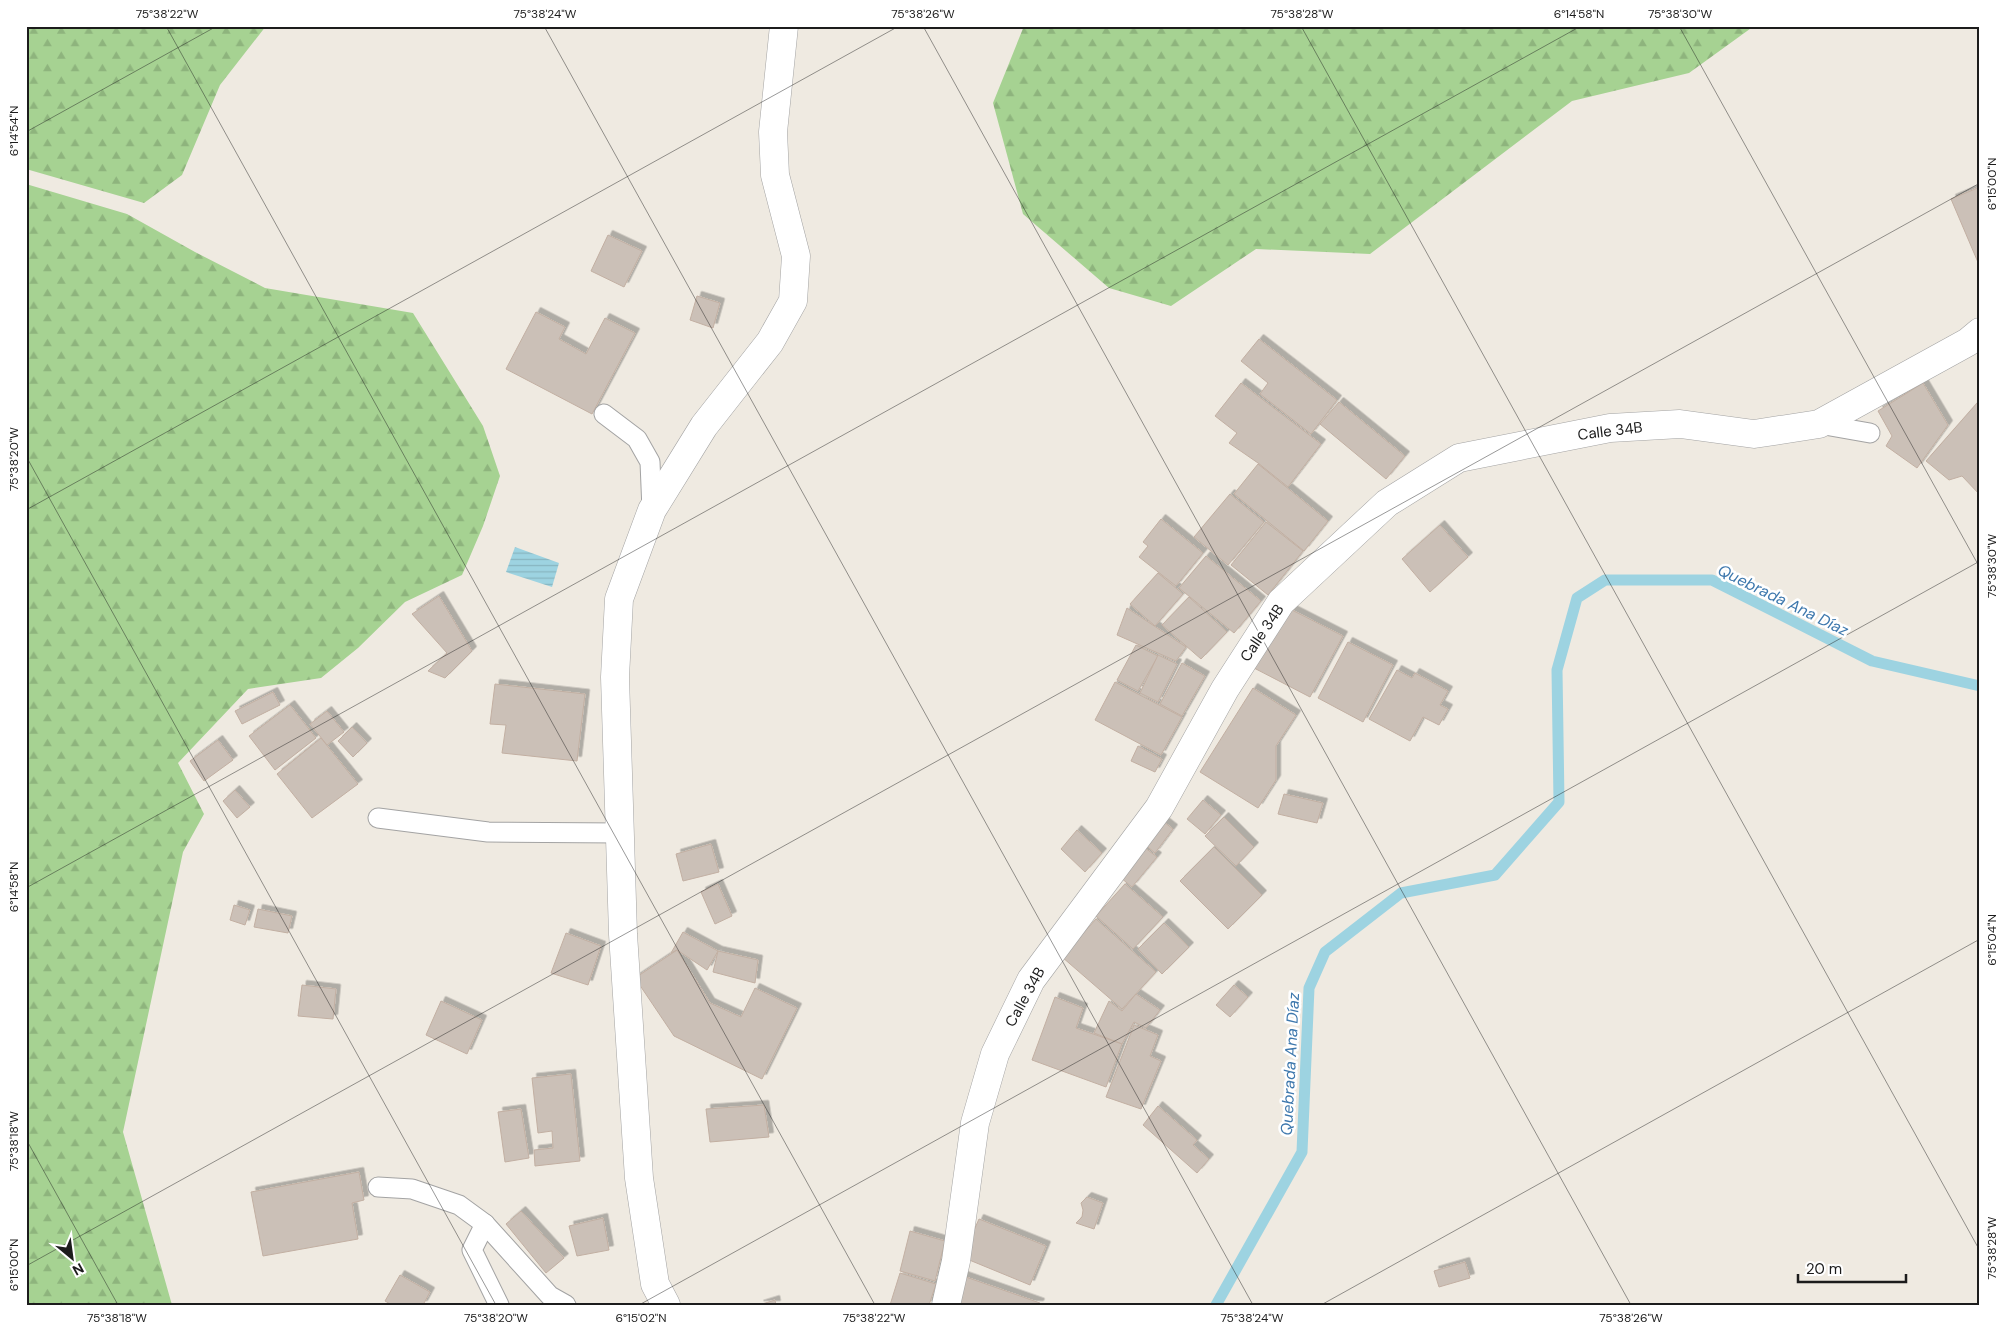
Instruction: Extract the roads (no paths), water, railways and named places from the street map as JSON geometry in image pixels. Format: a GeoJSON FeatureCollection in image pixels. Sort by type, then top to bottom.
{"type":"FeatureCollection","features":[{"type":"Feature","properties":{"kind":"street"},"geometry":{"type":"LineString","coordinates":[[666,1305],[655,1284],[639,1178],[623,934],[615,677],[619,599],[652,510],[704,426],[770,342],[793,301],[796,256],[775,175],[773,132],[784,26]]}},
{"type":"Feature","properties":{"kind":"street","name":"Calle 34B"},"geometry":{"type":"LineString","coordinates":[[946,1305],[956,1261],[975,1123],[995,1054],[1031,980],[1159,808],[1225,689],[1282,602],[1387,503],[1459,458],[1610,428],[1680,424],[1754,434],[1819,424],[1976,340]]}},
{"type":"Feature","properties":{"kind":"lane"},"geometry":{"type":"LineString","coordinates":[[604,414],[637,439],[650,462],[652,510]]}},
{"type":"Feature","properties":{"kind":"lane"},"geometry":{"type":"LineString","coordinates":[[1819,424],[1870,433]]}},
{"type":"Feature","properties":{"kind":"lane"},"geometry":{"type":"LineString","coordinates":[[378,818],[488,832],[620,833]]}},
{"type":"Feature","properties":{"kind":"lane"},"geometry":{"type":"LineString","coordinates":[[378,1187],[412,1188],[459,1205],[485,1224],[550,1296],[566,1305]]}},
{"type":"Feature","properties":{"kind":"lane"},"geometry":{"type":"LineString","coordinates":[[485,1224],[472,1250],[500,1305]]}},
{"type":"Feature","properties":{"kind":"water"},"geometry":{"type":"Polygon","coordinates":[[[515,547],[559,563],[552,587],[506,572],[515,547]]]}},
{"type":"Feature","properties":{"kind":"waterway","name":"Quebrada Ana Díaz"},"geometry":{"type":"LineString","coordinates":[[1216,1305],[1302,1152],[1309,988],[1325,952],[1401,893],[1495,875],[1559,802],[1557,670],[1577,598],[1605,580],[1712,580],[1872,661],[1980,686]]}}]}
